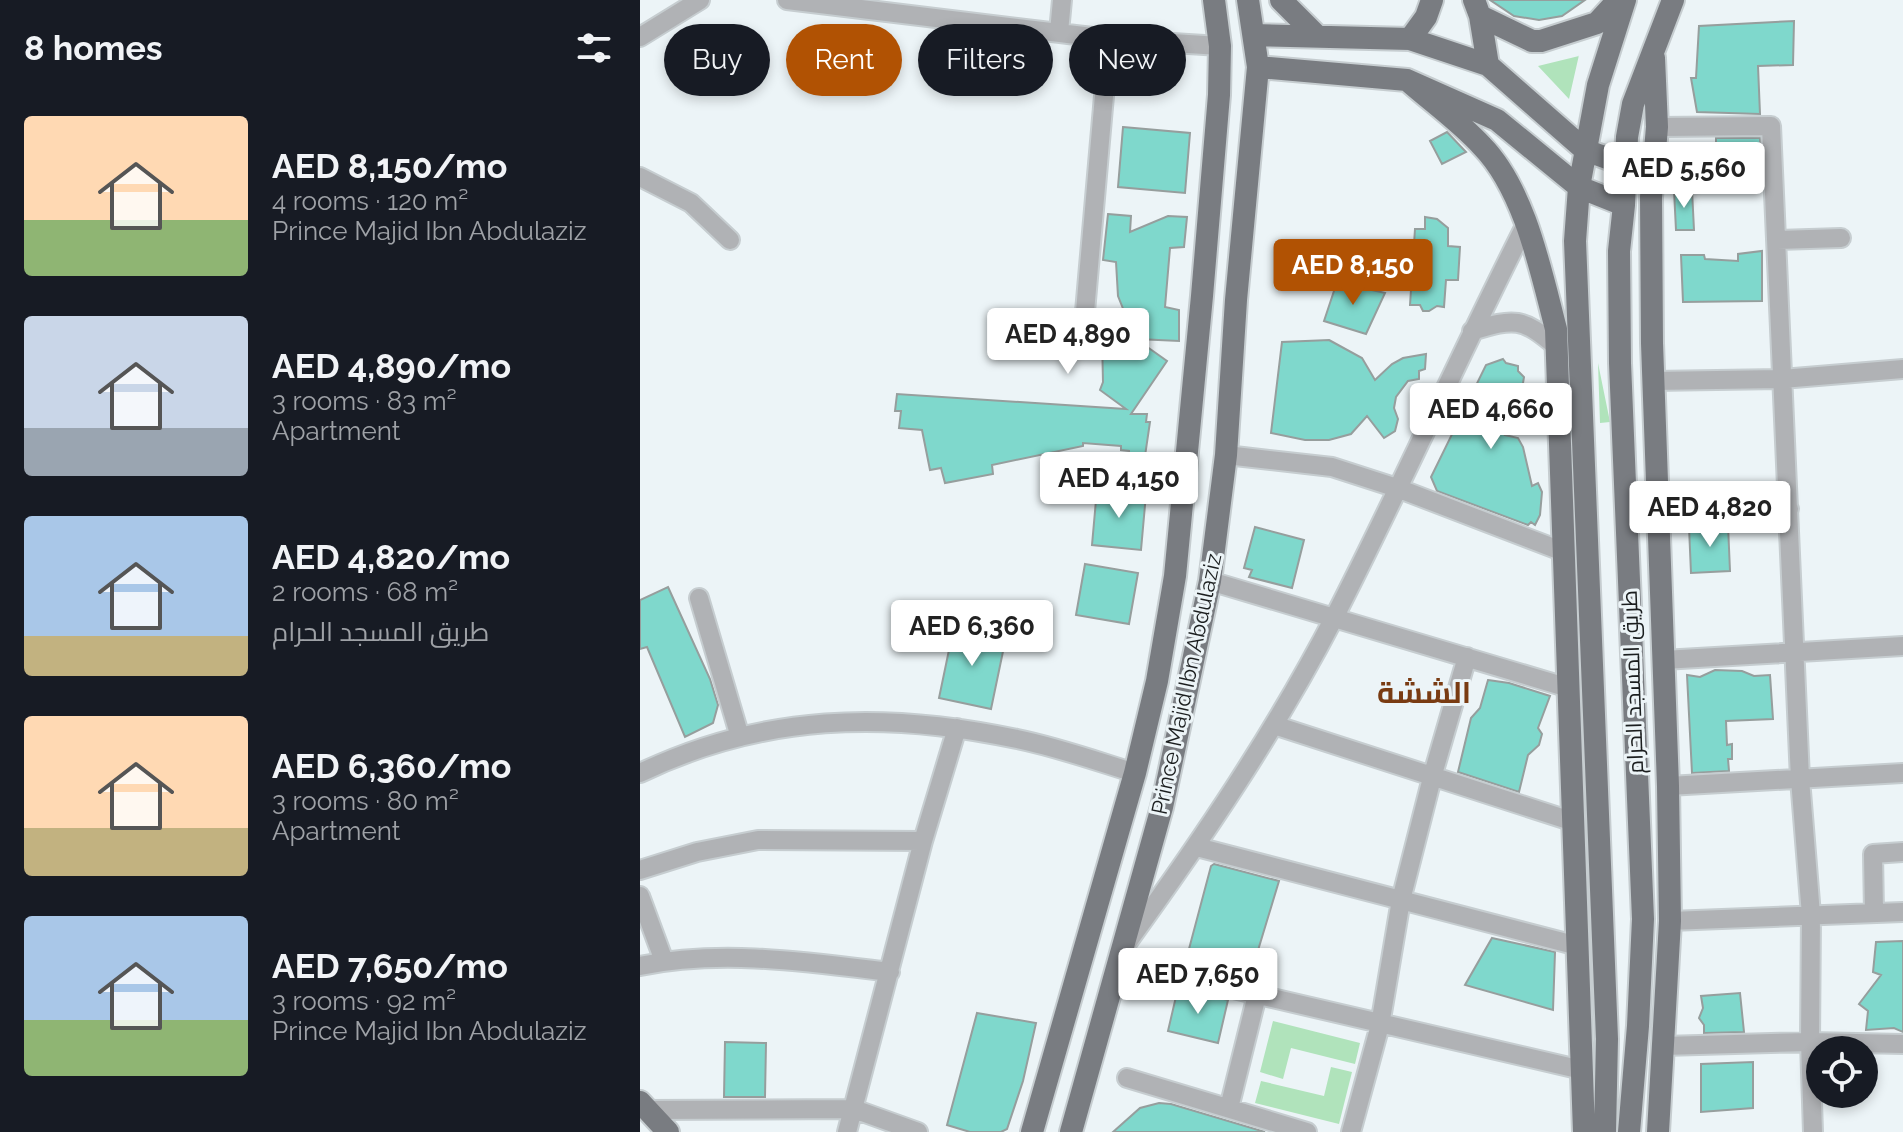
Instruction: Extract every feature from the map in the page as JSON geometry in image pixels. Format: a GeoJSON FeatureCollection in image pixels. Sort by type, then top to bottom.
{"type":"FeatureCollection","features":[{"type":"Feature","properties":{"kind":"main road"},"geometry":{"type":"LineString","coordinates":[[1032,1132],[1135,773],[1157,681],[1175,576],[1219,95],[1220,46],[1214,0]]}},
{"type":"Feature","properties":{"kind":"main road","name":"Prince Majid Ibn Abdulaziz"},"geometry":{"type":"LineString","coordinates":[[1071,1132],[1162,807],[1210,581],[1226,455],[1236,300],[1258,67],[1248,0]]}},
{"type":"Feature","properties":{"kind":"main road"},"geometry":{"type":"LineString","coordinates":[[1281,0],[1316,35]]}},
{"type":"Feature","properties":{"kind":"main road"},"geometry":{"type":"LineString","coordinates":[[1410,39],[1426,17],[1432,0]]}},
{"type":"Feature","properties":{"kind":"main road"},"geometry":{"type":"LineString","coordinates":[[1477,8],[1532,41],[1541,41],[1597,23],[1618,0]]}},
{"type":"Feature","properties":{"kind":"main road","name":"طريق المسجد الحرام"},"geometry":{"type":"LineString","coordinates":[[1605,1132],[1607,1039],[1575,241],[1579,187],[1598,85],[1625,0]]}},
{"type":"Feature","properties":{"kind":"main road","name":"طريق المسجد الحرام"},"geometry":{"type":"LineString","coordinates":[[1629,1132],[1643,919],[1620,363],[1619,251],[1627,137],[1633,104],[1673,0]]}},
{"type":"Feature","properties":{"kind":"main road"},"geometry":{"type":"LineString","coordinates":[[1477,8],[1488,65]]}},
{"type":"Feature","properties":{"kind":"main road"},"geometry":{"type":"LineString","coordinates":[[1254,35],[1410,39],[1488,65],[1585,150],[1626,165]]}},
{"type":"Feature","properties":{"kind":"main road"},"geometry":{"type":"LineString","coordinates":[[1654,50],[1657,127],[1651,197],[1653,381],[1670,921],[1658,1129]]}},
{"type":"Feature","properties":{"kind":"main road"},"geometry":{"type":"LineString","coordinates":[[1258,67],[1407,80],[1497,120],[1579,187],[1624,205]]}},
{"type":"Feature","properties":{"kind":"main road"},"geometry":{"type":"LineString","coordinates":[[1407,80],[1484,147],[1508,184],[1526,224],[1556,329],[1584,1132]]}},
{"type":"Feature","properties":{"kind":"main road"},"geometry":{"type":"LineString","coordinates":[[1202,296],[1236,300]]}},
{"type":"Feature","properties":{"kind":"main road"},"geometry":{"type":"LineString","coordinates":[[1569,678],[1593,669]]}},
{"type":"Feature","properties":{"kind":"main road"},"geometry":{"type":"LineString","coordinates":[[1634,1073],[1658,1129]]}},
{"type":"Feature","properties":{"kind":"main road"},"geometry":{"type":"LineString","coordinates":[[1592,1132],[1606,1103]]}},
{"type":"Feature","properties":{"kind":"main road"},"geometry":{"type":"LineString","coordinates":[[644,1106],[668,1132]]}},
{"type":"Feature","properties":{"kind":"street"},"geometry":{"type":"LineString","coordinates":[[640,37],[700,0]]}},
{"type":"Feature","properties":{"kind":"street"},"geometry":{"type":"LineString","coordinates":[[787,0],[869,5],[1069,33]]}},
{"type":"Feature","properties":{"kind":"street"},"geometry":{"type":"LineString","coordinates":[[1059,32],[1062,0]]}},
{"type":"Feature","properties":{"kind":"street"},"geometry":{"type":"LineString","coordinates":[[1186,44],[1220,46]]}},
{"type":"Feature","properties":{"kind":"street"},"geometry":{"type":"LineString","coordinates":[[1084,323],[1104,96]]}},
{"type":"Feature","properties":{"kind":"street"},"geometry":{"type":"LineString","coordinates":[[1657,127],[1771,126],[1800,779],[1811,915],[1810,1036]]}},
{"type":"Feature","properties":{"kind":"street"},"geometry":{"type":"LineString","coordinates":[[640,177],[691,203],[730,240]]}},
{"type":"Feature","properties":{"kind":"street"},"geometry":{"type":"LineString","coordinates":[[1526,224],[1334,617],[1274,725],[1197,847],[1119,957],[1257,995],[1582,1070]]}},
{"type":"Feature","properties":{"kind":"street"},"geometry":{"type":"LineString","coordinates":[[1776,240],[1841,238]]}},
{"type":"Feature","properties":{"kind":"street"},"geometry":{"type":"LineString","coordinates":[[1472,331],[1509,320],[1535,328],[1557,347]]}},
{"type":"Feature","properties":{"kind":"street"},"geometry":{"type":"LineString","coordinates":[[1653,381],[1782,379],[1903,369]]}},
{"type":"Feature","properties":{"kind":"street"},"geometry":{"type":"LineString","coordinates":[[1226,455],[1332,467],[1397,488],[1564,552]]}},
{"type":"Feature","properties":{"kind":"street"},"geometry":{"type":"LineString","coordinates":[[1658,517],[1789,509]]}},
{"type":"Feature","properties":{"kind":"street"},"geometry":{"type":"LineString","coordinates":[[1210,581],[1467,657],[1569,678]]}},
{"type":"Feature","properties":{"kind":"street"},"geometry":{"type":"LineString","coordinates":[[699,598],[740,737]]}},
{"type":"Feature","properties":{"kind":"street"},"geometry":{"type":"LineString","coordinates":[[1663,660],[1903,646]]}},
{"type":"Feature","properties":{"kind":"street"},"geometry":{"type":"LineString","coordinates":[[1351,1132],[1380,1025],[1401,900],[1467,657]]}},
{"type":"Feature","properties":{"kind":"street"},"geometry":{"type":"LineString","coordinates":[[640,773],[675,757],[740,737],[816,723],[893,720],[1019,739],[1135,773]]}},
{"type":"Feature","properties":{"kind":"street"},"geometry":{"type":"LineString","coordinates":[[1274,725],[1574,822]]}},
{"type":"Feature","properties":{"kind":"street"},"geometry":{"type":"LineString","coordinates":[[847,1132],[923,841],[957,728]]}},
{"type":"Feature","properties":{"kind":"street"},"geometry":{"type":"LineString","coordinates":[[1668,786],[1903,773]]}},
{"type":"Feature","properties":{"kind":"street"},"geometry":{"type":"LineString","coordinates":[[640,870],[697,852],[758,840],[923,841]]}},
{"type":"Feature","properties":{"kind":"street"},"geometry":{"type":"LineString","coordinates":[[1197,847],[1578,946]]}},
{"type":"Feature","properties":{"kind":"street"},"geometry":{"type":"LineString","coordinates":[[1874,913],[1873,854],[1903,852]]}},
{"type":"Feature","properties":{"kind":"street"},"geometry":{"type":"LineString","coordinates":[[640,896],[664,961]]}},
{"type":"Feature","properties":{"kind":"street"},"geometry":{"type":"LineString","coordinates":[[1670,921],[1903,912]]}},
{"type":"Feature","properties":{"kind":"street"},"geometry":{"type":"LineString","coordinates":[[640,966],[664,961],[782,958],[890,972]]}},
{"type":"Feature","properties":{"kind":"street"},"geometry":{"type":"LineString","coordinates":[[1229,1108],[1257,995]]}},
{"type":"Feature","properties":{"kind":"street"},"geometry":{"type":"LineString","coordinates":[[1663,1046],[1806,1042]]}},
{"type":"Feature","properties":{"kind":"street"},"geometry":{"type":"LineString","coordinates":[[1878,1043],[1903,1044]]}},
{"type":"Feature","properties":{"kind":"street"},"geometry":{"type":"LineString","coordinates":[[1127,1078],[1307,1132]]}},
{"type":"Feature","properties":{"kind":"street"},"geometry":{"type":"LineString","coordinates":[[644,1106],[854,1109],[918,1132]]}},
{"type":"Feature","properties":{"kind":"street"},"geometry":{"type":"LineString","coordinates":[[1812,1108],[1813,1132]]}},
{"type":"Feature","properties":{"kind":"green space"},"geometry":{"type":"Polygon","coordinates":[[[1579,56],[1569,99],[1538,66],[1579,56]]]}},
{"type":"Feature","properties":{"kind":"green space"},"geometry":{"type":"Polygon","coordinates":[[[1598,363],[1610,422],[1600,423],[1598,363]]]}},
{"type":"Feature","properties":{"kind":"green space"},"geometry":{"type":"Polygon","coordinates":[[[1273,1021],[1360,1043],[1355,1064],[1291,1048],[1283,1079],[1260,1072],[1273,1021]]]}},
{"type":"Feature","properties":{"kind":"green space"},"geometry":{"type":"Polygon","coordinates":[[[1331,1067],[1352,1072],[1339,1124],[1255,1103],[1261,1081],[1324,1096],[1331,1067]]]}},
{"type":"Feature","properties":{"kind":"building"},"geometry":{"type":"Polygon","coordinates":[[[1490,0],[1585,0],[1562,16],[1539,20],[1514,16],[1490,0]]]}},
{"type":"Feature","properties":{"kind":"building"},"geometry":{"type":"Polygon","coordinates":[[[1794,21],[1793,65],[1758,66],[1760,114],[1697,112],[1691,78],[1696,78],[1699,26],[1794,21]]]}},
{"type":"Feature","properties":{"kind":"building"},"geometry":{"type":"Polygon","coordinates":[[[1123,127],[1190,133],[1185,193],[1118,187],[1123,127]]]}},
{"type":"Feature","properties":{"kind":"building"},"geometry":{"type":"Polygon","coordinates":[[[1447,132],[1466,152],[1442,164],[1430,141],[1447,132]]]}},
{"type":"Feature","properties":{"kind":"building"},"geometry":{"type":"Polygon","coordinates":[[[1716,138],[1760,138],[1761,173],[1716,175],[1716,138]]]}},
{"type":"Feature","properties":{"kind":"building"},"geometry":{"type":"Polygon","coordinates":[[[1674,190],[1692,190],[1694,230],[1676,230],[1674,190]]]}},
{"type":"Feature","properties":{"kind":"building"},"geometry":{"type":"Polygon","coordinates":[[[1108,214],[1131,216],[1130,232],[1168,216],[1187,217],[1184,247],[1170,248],[1165,307],[1179,310],[1179,341],[1136,339],[1167,361],[1131,414],[1147,414],[1146,422],[1150,422],[1145,456],[1129,454],[1129,451],[1121,450],[1121,446],[1083,443],[1083,446],[992,465],[993,474],[945,483],[941,468],[930,470],[922,430],[899,428],[901,411],[895,411],[897,394],[1126,409],[1100,390],[1103,382],[1102,337],[1108,330],[1138,328],[1124,311],[1118,296],[1116,262],[1103,260],[1108,214]]]}},
{"type":"Feature","properties":{"kind":"building"},"geometry":{"type":"Polygon","coordinates":[[[1425,217],[1437,219],[1448,228],[1448,246],[1460,247],[1458,280],[1446,280],[1444,307],[1437,306],[1429,311],[1423,311],[1420,305],[1410,305],[1415,229],[1425,229],[1425,217]]]}},
{"type":"Feature","properties":{"kind":"building"},"geometry":{"type":"Polygon","coordinates":[[[1762,251],[1762,301],[1683,302],[1681,255],[1704,255],[1705,259],[1738,261],[1738,254],[1762,251]]]}},
{"type":"Feature","properties":{"kind":"building"},"geometry":{"type":"Polygon","coordinates":[[[1337,282],[1385,293],[1366,334],[1324,321],[1337,282]]]}},
{"type":"Feature","properties":{"kind":"building"},"geometry":{"type":"Polygon","coordinates":[[[1329,340],[1362,358],[1375,380],[1403,358],[1426,354],[1425,369],[1419,371],[1419,379],[1408,381],[1396,397],[1394,408],[1398,419],[1395,431],[1384,438],[1367,416],[1351,434],[1329,440],[1305,440],[1271,433],[1282,342],[1329,340]]]}},
{"type":"Feature","properties":{"kind":"building"},"geometry":{"type":"Polygon","coordinates":[[[1503,359],[1518,366],[1524,377],[1522,389],[1525,393],[1505,435],[1518,438],[1532,486],[1538,483],[1542,492],[1540,515],[1535,525],[1437,491],[1431,477],[1486,365],[1503,359]]]}},
{"type":"Feature","properties":{"kind":"building"},"geometry":{"type":"Polygon","coordinates":[[[1097,489],[1146,494],[1141,550],[1092,545],[1097,489]]]}},
{"type":"Feature","properties":{"kind":"building"},"geometry":{"type":"Polygon","coordinates":[[[1728,525],[1730,571],[1691,573],[1689,527],[1728,525]]]}},
{"type":"Feature","properties":{"kind":"building"},"geometry":{"type":"Polygon","coordinates":[[[1255,527],[1304,540],[1292,588],[1249,577],[1252,570],[1244,568],[1255,527]]]}},
{"type":"Feature","properties":{"kind":"building"},"geometry":{"type":"Polygon","coordinates":[[[1085,564],[1138,573],[1129,624],[1076,615],[1085,564]]]}},
{"type":"Feature","properties":{"kind":"building"},"geometry":{"type":"Polygon","coordinates":[[[668,587],[710,679],[718,705],[713,723],[685,737],[647,647],[640,649],[640,600],[668,587]]]}},
{"type":"Feature","properties":{"kind":"building"},"geometry":{"type":"Polygon","coordinates":[[[954,626],[1006,637],[991,709],[939,698],[954,626]]]}},
{"type":"Feature","properties":{"kind":"building"},"geometry":{"type":"Polygon","coordinates":[[[1715,670],[1742,671],[1754,676],[1770,675],[1773,719],[1726,721],[1727,745],[1732,744],[1729,771],[1692,773],[1687,675],[1700,677],[1715,670]]]}},
{"type":"Feature","properties":{"kind":"building"},"geometry":{"type":"Polygon","coordinates":[[[1488,680],[1550,696],[1538,728],[1542,734],[1539,745],[1528,755],[1519,792],[1458,772],[1471,718],[1480,708],[1488,680]]]}},
{"type":"Feature","properties":{"kind":"building"},"geometry":{"type":"Polygon","coordinates":[[[1214,864],[1279,881],[1249,980],[1185,964],[1214,864]]]}},
{"type":"Feature","properties":{"kind":"building"},"geometry":{"type":"Polygon","coordinates":[[[1492,938],[1555,952],[1553,1010],[1465,985],[1492,938]]]}},
{"type":"Feature","properties":{"kind":"building"},"geometry":{"type":"Polygon","coordinates":[[[1903,941],[1903,1032],[1894,1028],[1866,1030],[1868,1011],[1859,1004],[1881,975],[1873,972],[1876,942],[1903,941]]]}},
{"type":"Feature","properties":{"kind":"building"},"geometry":{"type":"Polygon","coordinates":[[[1178,988],[1228,1000],[1218,1043],[1168,1031],[1178,988]]]}},
{"type":"Feature","properties":{"kind":"building"},"geometry":{"type":"Polygon","coordinates":[[[1740,993],[1744,1032],[1704,1033],[1704,1025],[1699,1018],[1703,1008],[1701,996],[1740,993]]]}},
{"type":"Feature","properties":{"kind":"building"},"geometry":{"type":"Polygon","coordinates":[[[977,1013],[1036,1023],[1023,1081],[1007,1129],[1001,1132],[970,1132],[947,1125],[977,1013]]]}},
{"type":"Feature","properties":{"kind":"building"},"geometry":{"type":"Polygon","coordinates":[[[725,1042],[766,1043],[765,1097],[724,1097],[725,1042]]]}},
{"type":"Feature","properties":{"kind":"building"},"geometry":{"type":"Polygon","coordinates":[[[1753,1062],[1753,1108],[1701,1112],[1701,1064],[1753,1062]]]}},
{"type":"Feature","properties":{"kind":"building"},"geometry":{"type":"Polygon","coordinates":[[[1159,1103],[1265,1132],[1113,1132],[1140,1108],[1159,1103]]]}},
{"type":"Feature","properties":{"kind":"district","name":"الششة"},"geometry":{"type":"Point","coordinates":[1424,692]}}]}
